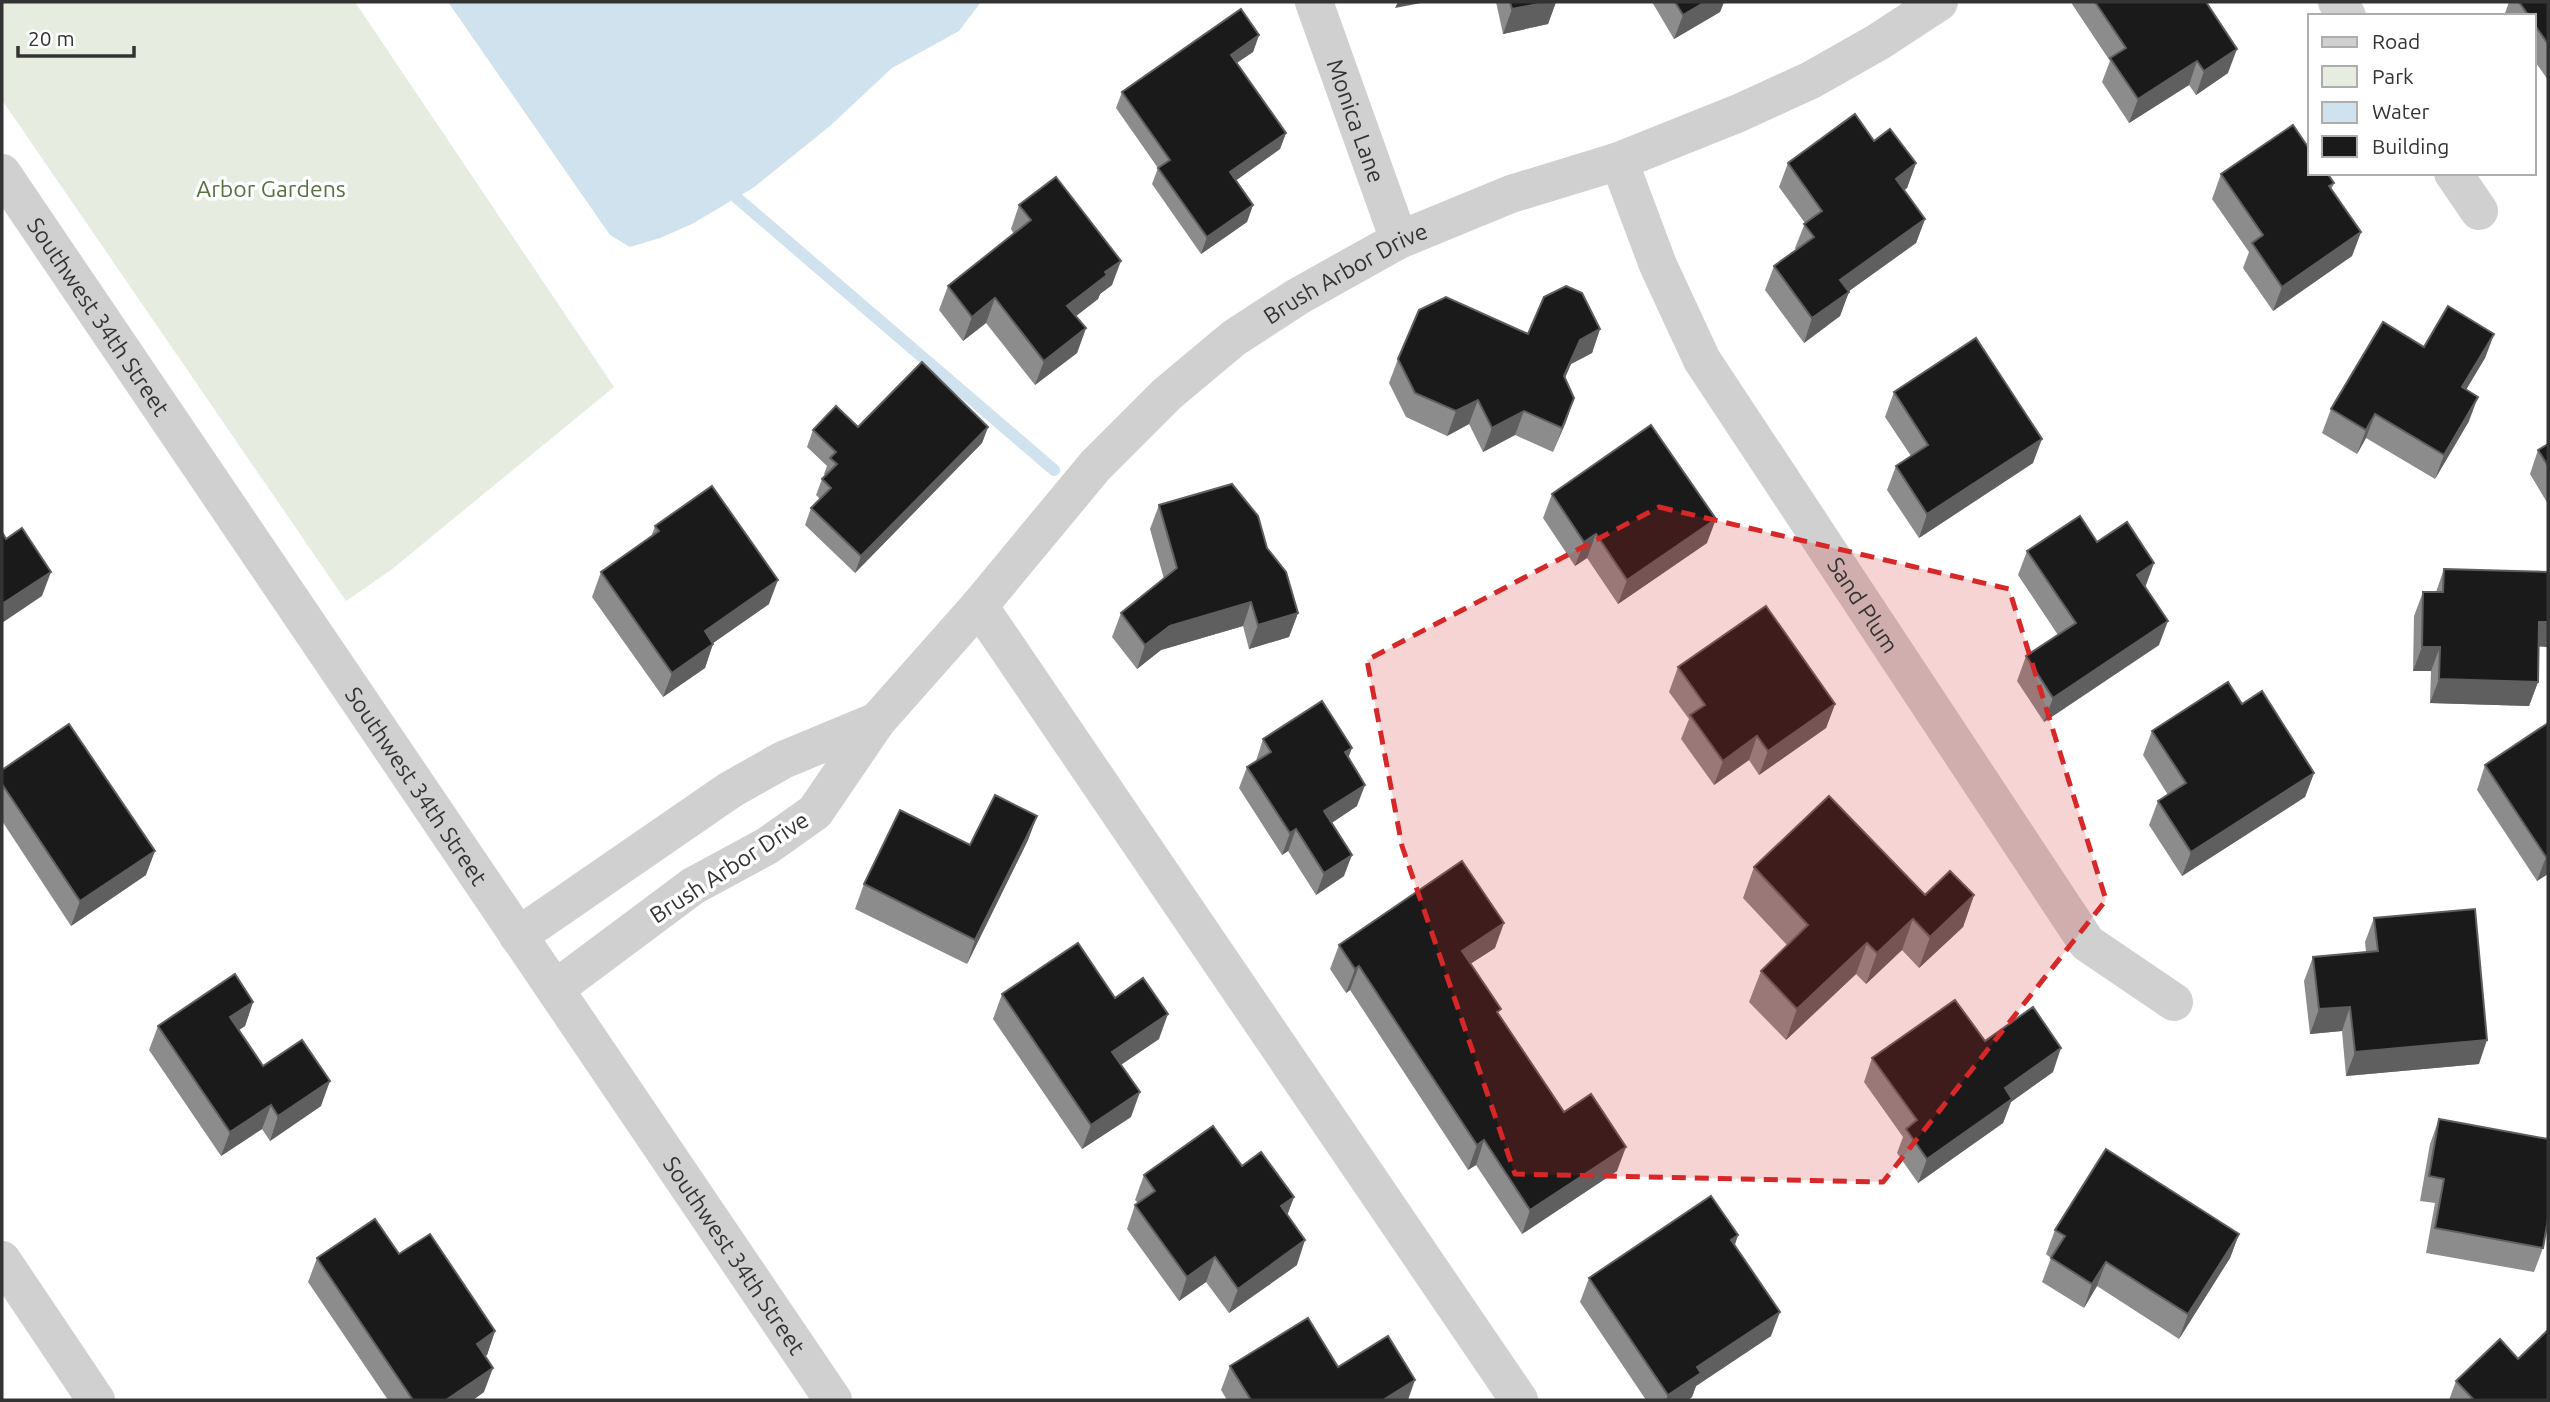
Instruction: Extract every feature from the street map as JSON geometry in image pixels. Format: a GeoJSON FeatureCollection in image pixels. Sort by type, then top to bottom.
{"type":"FeatureCollection","features":[{"type":"Feature","properties":{"kind":"street","name":"Monica Lane"},"geometry":{"type":"LineString","coordinates":[[1314,2],[1399,240]]}},
{"type":"Feature","properties":{"kind":"street","name":"Brush Arbor Drive"},"geometry":{"type":"LineString","coordinates":[[555,989],[693,886],[767,846],[815,812],[877,721],[979,606],[1095,466],[1167,394],[1234,338],[1286,304],[1399,240],[1511,194],[1619,161],[1739,113],[1811,80],[1878,42],[1939,2]]}},
{"type":"Feature","properties":{"kind":"street","name":"Sand Plum"},"geometry":{"type":"LineString","coordinates":[[1619,161],[1658,265],[1702,360],[2087,943],[2174,1002]]}},
{"type":"Feature","properties":{"kind":"street","name":"Southwest 34th Street"},"geometry":{"type":"LineString","coordinates":[[2,173],[833,1400]]}},
{"type":"Feature","properties":{"kind":"street"},"geometry":{"type":"LineString","coordinates":[[2454,175],[2479,211]]}},
{"type":"Feature","properties":{"kind":"street"},"geometry":{"type":"LineString","coordinates":[[979,606],[1519,1400]]}},
{"type":"Feature","properties":{"kind":"street","name":"Brush Arbor Drive"},"geometry":{"type":"LineString","coordinates":[[518,936],[730,790],[783,760],[877,721]]}},
{"type":"Feature","properties":{"kind":"street"},"geometry":{"type":"LineString","coordinates":[[662,838],[693,886]]}},
{"type":"Feature","properties":{"kind":"street"},"geometry":{"type":"LineString","coordinates":[[2,1260],[96,1400]]}},
{"type":"Feature","properties":{"kind":"highlighted area"},"geometry":{"type":"Polygon","coordinates":[[[1659,507],[2009,589],[2106,900],[1883,1182],[1515,1174],[1402,846],[1367,660],[1659,507]]]}},
{"type":"Feature","properties":{"kind":"green space","name":"Arbor Gardens"},"geometry":{"type":"Polygon","coordinates":[[[2,2],[355,2],[614,387],[391,570],[346,601],[2,100],[2,2]]]}},
{"type":"Feature","properties":{"kind":"water"},"geometry":{"type":"Polygon","coordinates":[[[448,2],[981,2],[959,31],[892,68],[830,126],[753,188],[692,224],[630,247],[610,235],[448,2]]]}},
{"type":"Feature","properties":{"kind":"building"},"geometry":{"type":"Polygon","coordinates":[[[1510,2],[1548,2],[1512,9],[1510,2]]]}},
{"type":"Feature","properties":{"kind":"building"},"geometry":{"type":"Polygon","coordinates":[[[1675,2],[1705,2],[1683,15],[1675,2]]]}},
{"type":"Feature","properties":{"kind":"building"},"geometry":{"type":"Polygon","coordinates":[[[2095,2],[2206,2],[2237,49],[2204,71],[2197,61],[2138,99],[2110,58],[2126,48],[2095,2]]]}},
{"type":"Feature","properties":{"kind":"building"},"geometry":{"type":"Polygon","coordinates":[[[2519,2],[2548,2],[2548,44],[2536,27],[2536,14],[2528,14],[2519,2]]]}},
{"type":"Feature","properties":{"kind":"building"},"geometry":{"type":"Polygon","coordinates":[[[1241,9],[1259,35],[1231,55],[1286,133],[1230,172],[1253,205],[1207,237],[1158,168],[1170,160],[1122,92],[1241,9]]]}},
{"type":"Feature","properties":{"kind":"building"},"geometry":{"type":"Polygon","coordinates":[[[1855,114],[1874,141],[1890,129],[1916,163],[1896,179],[1925,219],[1840,280],[1849,292],[1812,318],[1774,266],[1814,237],[1804,224],[1822,211],[1788,163],[1855,114]]]}},
{"type":"Feature","properties":{"kind":"building"},"geometry":{"type":"Polygon","coordinates":[[[2293,125],[2308,147],[2308,175],[2328,175],[2334,183],[2329,186],[2361,232],[2282,287],[2252,243],[2263,235],[2221,174],[2293,125]]]}},
{"type":"Feature","properties":{"kind":"building"},"geometry":{"type":"Polygon","coordinates":[[[1056,177],[1121,261],[1067,306],[1086,328],[1044,361],[995,298],[972,317],[948,286],[1031,220],[1019,205],[1056,177]]]}},
{"type":"Feature","properties":{"kind":"building"},"geometry":{"type":"Polygon","coordinates":[[[1566,286],[1582,293],[1600,329],[1580,340],[1564,376],[1574,398],[1562,428],[1524,411],[1492,428],[1478,400],[1456,411],[1415,393],[1398,359],[1419,310],[1446,297],[1528,334],[1544,297],[1566,286]]]}},
{"type":"Feature","properties":{"kind":"building"},"geometry":{"type":"Polygon","coordinates":[[[2448,306],[2494,334],[2462,387],[2478,397],[2444,455],[2375,414],[2366,430],[2331,409],[2383,322],[2424,347],[2448,306]]]}},
{"type":"Feature","properties":{"kind":"building"},"geometry":{"type":"Polygon","coordinates":[[[1976,338],[2042,439],[1927,514],[1896,466],[1928,445],[1894,392],[1976,338]]]}},
{"type":"Feature","properties":{"kind":"building"},"geometry":{"type":"Polygon","coordinates":[[[922,362],[988,427],[861,556],[811,508],[831,488],[822,479],[837,464],[830,458],[836,452],[813,430],[836,406],[858,427],[922,362]]]}},
{"type":"Feature","properties":{"kind":"building"},"geometry":{"type":"Polygon","coordinates":[[[1651,425],[1716,519],[1627,580],[1596,534],[1584,542],[1552,494],[1651,425]]]}},
{"type":"Feature","properties":{"kind":"building"},"geometry":{"type":"Polygon","coordinates":[[[2548,444],[2548,466],[2538,450],[2548,444]]]}},
{"type":"Feature","properties":{"kind":"building"},"geometry":{"type":"Polygon","coordinates":[[[1232,484],[1258,516],[1267,548],[1286,572],[1298,613],[1258,625],[1251,602],[1170,626],[1145,645],[1121,613],[1177,568],[1159,505],[1232,484]]]}},
{"type":"Feature","properties":{"kind":"building"},"geometry":{"type":"Polygon","coordinates":[[[712,486],[778,580],[705,631],[713,644],[672,673],[601,572],[659,531],[655,526],[712,486]]]}},
{"type":"Feature","properties":{"kind":"building"},"geometry":{"type":"Polygon","coordinates":[[[2080,516],[2097,542],[2127,522],[2154,563],[2137,575],[2168,621],[2053,698],[2026,656],[2076,623],[2027,551],[2080,516]]]}},
{"type":"Feature","properties":{"kind":"building"},"geometry":{"type":"Polygon","coordinates":[[[22,528],[51,572],[2,604],[2,532],[6,539],[22,528]]]}},
{"type":"Feature","properties":{"kind":"building"},"geometry":{"type":"Polygon","coordinates":[[[2444,569],[2548,572],[2548,622],[2539,622],[2538,682],[2439,679],[2440,647],[2422,647],[2423,592],[2443,592],[2444,569]]]}},
{"type":"Feature","properties":{"kind":"building"},"geometry":{"type":"Polygon","coordinates":[[[1766,606],[1835,704],[1768,751],[1757,736],[1723,761],[1690,715],[1705,705],[1678,667],[1766,606]]]}},
{"type":"Feature","properties":{"kind":"building"},"geometry":{"type":"Polygon","coordinates":[[[2228,682],[2242,704],[2262,691],[2314,773],[2191,852],[2158,801],[2186,783],[2152,731],[2228,682]]]}},
{"type":"Feature","properties":{"kind":"building"},"geometry":{"type":"Polygon","coordinates":[[[1322,701],[1352,748],[1345,752],[1365,785],[1324,811],[1352,855],[1324,873],[1296,829],[1290,833],[1247,767],[1271,752],[1263,739],[1322,701]]]}},
{"type":"Feature","properties":{"kind":"building"},"geometry":{"type":"Polygon","coordinates":[[[2548,723],[2548,856],[2546,857],[2485,765],[2548,723]]]}},
{"type":"Feature","properties":{"kind":"building"},"geometry":{"type":"Polygon","coordinates":[[[69,724],[155,851],[80,901],[2,784],[2,770],[69,724]]]}},
{"type":"Feature","properties":{"kind":"building"},"geometry":{"type":"Polygon","coordinates":[[[995,795],[1037,816],[975,940],[864,884],[900,810],[970,845],[995,795]]]}},
{"type":"Feature","properties":{"kind":"building"},"geometry":{"type":"Polygon","coordinates":[[[1829,796],[1925,895],[1950,871],[1974,895],[1930,937],[1913,919],[1877,953],[1867,943],[1797,1009],[1761,971],[1808,925],[1754,867],[1829,796]]]}},
{"type":"Feature","properties":{"kind":"building"},"geometry":{"type":"Polygon","coordinates":[[[1462,861],[1504,923],[1462,951],[1501,1009],[1497,1012],[1564,1112],[1591,1094],[1626,1147],[1530,1210],[1484,1140],[1477,1145],[1359,966],[1355,969],[1339,945],[1462,861]]]}},
{"type":"Feature","properties":{"kind":"building"},"geometry":{"type":"Polygon","coordinates":[[[2475,909],[2487,1040],[2355,1052],[2350,1007],[2319,1009],[2313,957],[2378,951],[2374,918],[2475,909]]]}},
{"type":"Feature","properties":{"kind":"building"},"geometry":{"type":"Polygon","coordinates":[[[1078,943],[1115,998],[1143,978],[1168,1014],[1112,1052],[1140,1092],[1091,1125],[1002,994],[1078,943]]]}},
{"type":"Feature","properties":{"kind":"building"},"geometry":{"type":"Polygon","coordinates":[[[235,974],[253,1002],[230,1017],[263,1066],[302,1040],[330,1081],[278,1116],[271,1105],[230,1132],[158,1026],[235,974]]]}},
{"type":"Feature","properties":{"kind":"building"},"geometry":{"type":"Polygon","coordinates":[[[1955,1000],[1985,1041],[2033,1007],[2061,1048],[2005,1088],[2012,1099],[1927,1159],[1906,1129],[1917,1120],[1872,1058],[1955,1000]]]}},
{"type":"Feature","properties":{"kind":"building"},"geometry":{"type":"Polygon","coordinates":[[[2439,1119],[2548,1139],[2548,1219],[2543,1248],[2435,1228],[2444,1179],[2429,1176],[2439,1119]]]}},
{"type":"Feature","properties":{"kind":"building"},"geometry":{"type":"Polygon","coordinates":[[[1213,1126],[1242,1166],[1261,1152],[1294,1197],[1281,1206],[1305,1240],[1238,1289],[1215,1257],[1187,1277],[1135,1205],[1155,1191],[1144,1175],[1213,1126]]]}},
{"type":"Feature","properties":{"kind":"building"},"geometry":{"type":"Polygon","coordinates":[[[2106,1149],[2239,1234],[2188,1314],[2106,1262],[2092,1284],[2051,1258],[2065,1236],[2055,1230],[2106,1149]]]}},
{"type":"Feature","properties":{"kind":"building"},"geometry":{"type":"Polygon","coordinates":[[[1711,1196],[1738,1235],[1731,1240],[1780,1312],[1697,1367],[1701,1373],[1668,1395],[1589,1278],[1711,1196]]]}},
{"type":"Feature","properties":{"kind":"building"},"geometry":{"type":"Polygon","coordinates":[[[375,1219],[399,1254],[430,1234],[495,1331],[477,1344],[493,1368],[446,1400],[413,1400],[317,1258],[375,1219]]]}},
{"type":"Feature","properties":{"kind":"building"},"geometry":{"type":"Polygon","coordinates":[[[1308,1318],[1338,1367],[1388,1336],[1415,1380],[1383,1400],[1251,1400],[1230,1366],[1308,1318]]]}},
{"type":"Feature","properties":{"kind":"building"},"geometry":{"type":"Polygon","coordinates":[[[2548,1330],[2548,1400],[2474,1400],[2456,1381],[2500,1339],[2518,1359],[2548,1330]]]}},
{"type":"Feature","properties":{"kind":"waterway"},"geometry":{"type":"LineString","coordinates":[[737,198],[1054,470]]}}]}
